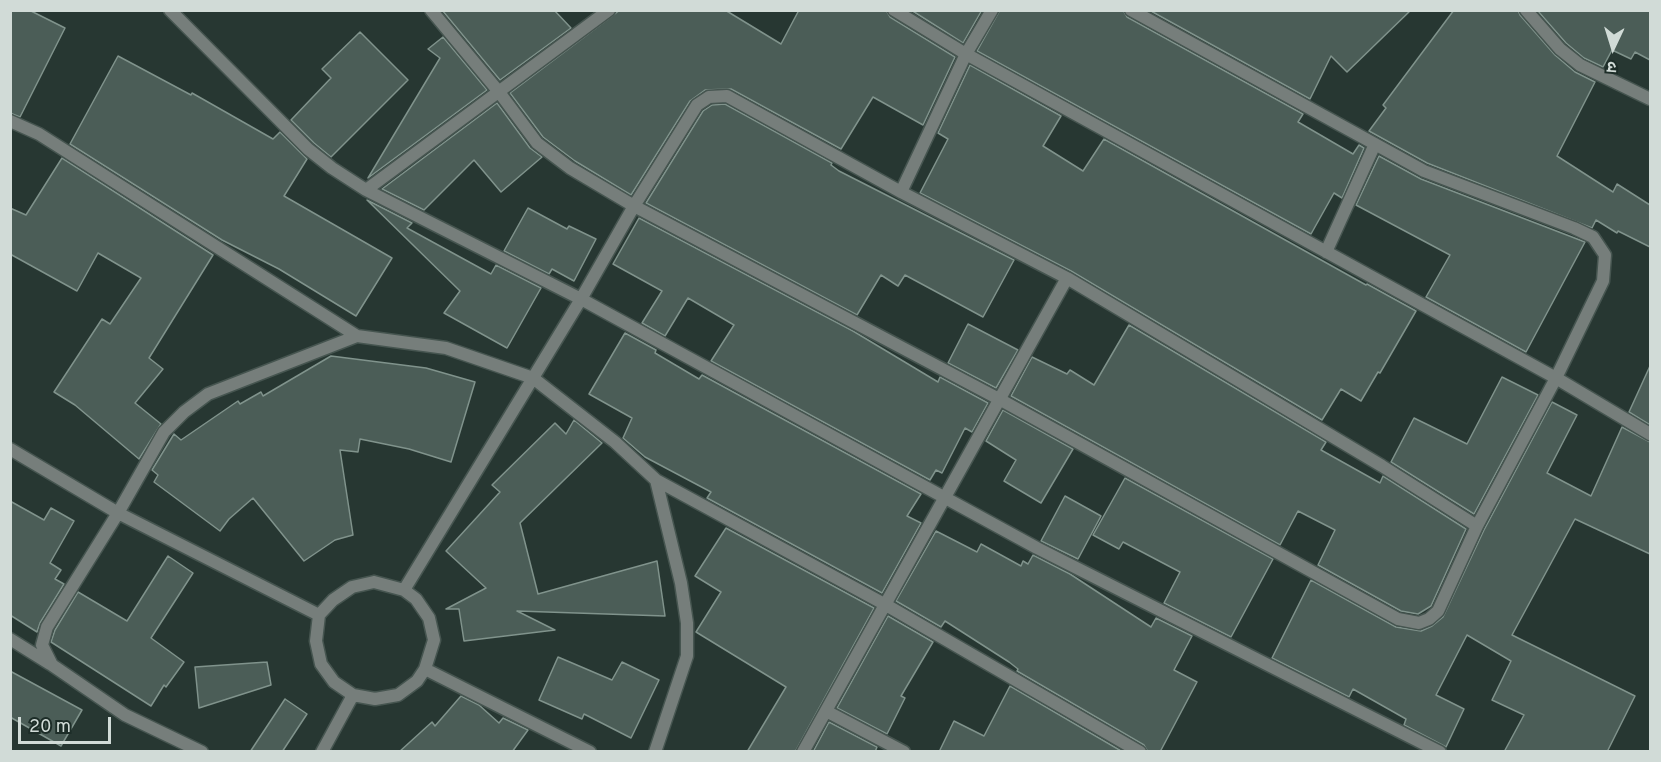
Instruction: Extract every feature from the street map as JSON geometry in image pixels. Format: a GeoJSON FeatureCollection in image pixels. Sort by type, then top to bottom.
{"type":"FeatureCollection","features":[{"type":"Feature","properties":{"kind":"street"},"geometry":{"type":"LineString","coordinates":[[170,10],[308,149],[366,190],[581,299],[944,499],[1047,553],[1440,752]]}},
{"type":"Feature","properties":{"kind":"street"},"geometry":{"type":"LineString","coordinates":[[431,10],[537,142],[552,156],[634,206],[999,399],[1398,619],[1419,623],[1429,619],[1438,611],[1477,526],[1556,378],[1603,281],[1605,255],[1593,237],[1424,171],[1131,10]]}},
{"type":"Feature","properties":{"kind":"street"},"geometry":{"type":"LineString","coordinates":[[366,190],[609,10]]}},
{"type":"Feature","properties":{"kind":"street"},"geometry":{"type":"LineString","coordinates":[[894,10],[966,54],[1556,378],[1650,434]]}},
{"type":"Feature","properties":{"kind":"street"},"geometry":{"type":"LineString","coordinates":[[901,192],[966,54],[992,10]]}},
{"type":"Feature","properties":{"kind":"street"},"geometry":{"type":"LineString","coordinates":[[1526,10],[1560,49],[1580,65],[1650,99]]}},
{"type":"Feature","properties":{"kind":"street"},"geometry":{"type":"LineString","coordinates":[[404,591],[581,299],[634,206],[697,105],[709,97],[727,96],[901,192],[1067,278],[1382,466],[1477,526]]}},
{"type":"Feature","properties":{"kind":"street"},"geometry":{"type":"LineString","coordinates":[[10,121],[39,134],[357,336],[446,348],[532,378],[615,442],[656,480],[886,605],[1140,752]]}},
{"type":"Feature","properties":{"kind":"street"},"geometry":{"type":"LineString","coordinates":[[1326,252],[1375,144]]}},
{"type":"Feature","properties":{"kind":"street"},"geometry":{"type":"LineString","coordinates":[[803,752],[1067,278]]}},
{"type":"Feature","properties":{"kind":"street"},"geometry":{"type":"LineString","coordinates":[[51,665],[42,645],[47,627],[118,513],[164,432],[207,394],[357,336]]}},
{"type":"Feature","properties":{"kind":"street"},"geometry":{"type":"LineString","coordinates":[[10,449],[118,513],[319,615]]}},
{"type":"Feature","properties":{"kind":"street"},"geometry":{"type":"LineString","coordinates":[[655,752],[687,656],[687,623],[681,583],[656,480]]}},
{"type":"Feature","properties":{"kind":"street"},"geometry":{"type":"LineString","coordinates":[[374,582],[404,591],[416,599],[429,618],[434,640],[425,669],[417,681],[398,695],[375,699],[353,695],[334,682],[321,664],[316,641],[319,615],[333,600],[352,587],[374,582]]}},
{"type":"Feature","properties":{"kind":"street"},"geometry":{"type":"LineString","coordinates":[[10,639],[125,715],[202,752]]}},
{"type":"Feature","properties":{"kind":"street"},"geometry":{"type":"LineString","coordinates":[[425,669],[590,752]]}},
{"type":"Feature","properties":{"kind":"street"},"geometry":{"type":"LineString","coordinates":[[322,752],[353,695]]}},
{"type":"Feature","properties":{"kind":"street"},"geometry":{"type":"LineString","coordinates":[[826,711],[904,752]]}},
{"type":"Feature","properties":{"kind":"building"},"geometry":{"type":"Polygon","coordinates":[[[10,10],[29,10],[65,28],[20,117],[10,113],[10,10]]]}},
{"type":"Feature","properties":{"kind":"building"},"geometry":{"type":"Polygon","coordinates":[[[442,10],[554,10],[571,28],[500,80],[442,10]]]}},
{"type":"Feature","properties":{"kind":"building"},"geometry":{"type":"Polygon","coordinates":[[[620,10],[725,10],[781,44],[799,10],[886,10],[890,17],[955,57],[923,125],[873,97],[841,149],[731,89],[705,90],[690,101],[631,195],[575,161],[543,137],[510,93],[620,10]]]}},
{"type":"Feature","properties":{"kind":"building"},"geometry":{"type":"Polygon","coordinates":[[[911,10],[982,10],[963,43],[911,10]]]}},
{"type":"Feature","properties":{"kind":"building"},"geometry":{"type":"Polygon","coordinates":[[[1000,10],[1123,10],[1127,17],[1303,114],[1298,122],[1353,154],[1359,145],[1364,148],[1342,198],[1334,193],[1311,234],[977,51],[1000,10]]]}},
{"type":"Feature","properties":{"kind":"building"},"geometry":{"type":"Polygon","coordinates":[[[1149,10],[1411,10],[1347,72],[1331,56],[1310,99],[1149,10]]]}},
{"type":"Feature","properties":{"kind":"building"},"geometry":{"type":"Polygon","coordinates":[[[1454,10],[1518,10],[1555,55],[1575,72],[1595,82],[1557,156],[1613,192],[1617,184],[1650,205],[1650,247],[1618,231],[1617,233],[1596,220],[1592,228],[1427,163],[1369,131],[1386,108],[1383,105],[1454,10]]]}},
{"type":"Feature","properties":{"kind":"building"},"geometry":{"type":"Polygon","coordinates":[[[1537,10],[1650,10],[1650,60],[1635,52],[1631,59],[1612,50],[1603,67],[1584,58],[1566,43],[1537,10]]]}},
{"type":"Feature","properties":{"kind":"building"},"geometry":{"type":"Polygon","coordinates":[[[360,32],[408,80],[331,157],[291,120],[331,78],[322,69],[360,32]]]}},
{"type":"Feature","properties":{"kind":"building"},"geometry":{"type":"Polygon","coordinates":[[[443,37],[487,90],[368,178],[440,58],[428,49],[443,37]]]}},
{"type":"Feature","properties":{"kind":"building"},"geometry":{"type":"Polygon","coordinates":[[[118,56],[191,95],[192,93],[273,139],[280,132],[307,159],[284,196],[392,258],[356,316],[279,269],[222,240],[70,144],[118,56]]]}},
{"type":"Feature","properties":{"kind":"building"},"geometry":{"type":"Polygon","coordinates":[[[970,65],[1061,116],[1043,146],[1083,171],[1104,139],[1416,311],[1361,401],[1341,389],[1322,420],[1071,271],[920,193],[948,139],[938,133],[970,65]]]}},
{"type":"Feature","properties":{"kind":"building"},"geometry":{"type":"Polygon","coordinates":[[[497,103],[530,148],[542,157],[501,192],[474,160],[424,210],[382,189],[497,103]]]}},
{"type":"Feature","properties":{"kind":"building"},"geometry":{"type":"Polygon","coordinates":[[[725,104],[832,163],[831,165],[839,171],[1014,260],[983,317],[905,275],[898,286],[881,275],[857,315],[646,203],[703,111],[712,105],[725,104]]]}},
{"type":"Feature","properties":{"kind":"building"},"geometry":{"type":"Polygon","coordinates":[[[1379,156],[1421,179],[1585,242],[1526,352],[1426,297],[1450,255],[1356,205],[1379,156]]]}},
{"type":"Feature","properties":{"kind":"building"},"geometry":{"type":"Polygon","coordinates":[[[62,158],[213,255],[149,358],[163,369],[135,403],[161,424],[139,459],[75,405],[54,392],[102,319],[110,324],[141,278],[98,253],[77,291],[10,254],[10,208],[26,215],[62,158]]]}},
{"type":"Feature","properties":{"kind":"building"},"geometry":{"type":"Polygon","coordinates":[[[367,200],[412,223],[407,228],[491,274],[496,265],[541,288],[507,348],[444,313],[460,291],[367,200]]]}},
{"type":"Feature","properties":{"kind":"building"},"geometry":{"type":"Polygon","coordinates":[[[528,208],[567,229],[569,226],[596,239],[574,281],[552,269],[549,274],[504,251],[528,208]]]}},
{"type":"Feature","properties":{"kind":"building"},"geometry":{"type":"Polygon","coordinates":[[[639,218],[853,331],[938,382],[940,377],[988,403],[972,432],[965,428],[942,473],[936,470],[930,480],[711,361],[734,325],[688,298],[665,336],[642,323],[662,291],[613,264],[639,218]]]}},
{"type":"Feature","properties":{"kind":"building"},"geometry":{"type":"Polygon","coordinates":[[[968,324],[1018,350],[996,388],[948,363],[968,324]]]}},
{"type":"Feature","properties":{"kind":"building"},"geometry":{"type":"Polygon","coordinates":[[[1129,325],[1326,442],[1321,450],[1380,483],[1383,476],[1466,529],[1431,606],[1418,614],[1401,611],[1318,565],[1335,530],[1298,511],[1280,545],[1011,396],[1032,357],[1067,374],[1070,370],[1094,385],[1129,325]]]}},
{"type":"Feature","properties":{"kind":"building"},"geometry":{"type":"Polygon","coordinates":[[[625,333],[656,350],[655,353],[699,379],[702,375],[921,494],[907,516],[921,523],[882,593],[707,498],[711,492],[645,457],[623,438],[632,418],[589,394],[625,333]]]}},
{"type":"Feature","properties":{"kind":"building"},"geometry":{"type":"Polygon","coordinates":[[[331,356],[426,368],[475,382],[451,462],[409,449],[360,439],[358,452],[340,450],[353,535],[335,540],[304,561],[253,498],[229,519],[220,531],[154,482],[158,475],[152,470],[174,434],[181,440],[238,401],[240,404],[261,392],[263,396],[331,356]]]}},
{"type":"Feature","properties":{"kind":"building"},"geometry":{"type":"Polygon","coordinates":[[[1650,366],[1650,425],[1629,412],[1650,366]]]}},
{"type":"Feature","properties":{"kind":"building"},"geometry":{"type":"Polygon","coordinates":[[[1502,377],[1538,395],[1474,514],[1391,462],[1414,418],[1467,444],[1502,377]]]}},
{"type":"Feature","properties":{"kind":"building"},"geometry":{"type":"Polygon","coordinates":[[[1552,402],[1577,415],[1547,473],[1591,496],[1622,427],[1650,442],[1650,554],[1575,519],[1512,635],[1635,696],[1607,752],[1504,752],[1524,715],[1492,700],[1511,661],[1467,635],[1436,695],[1464,709],[1446,747],[1404,725],[1406,719],[1353,689],[1349,697],[1272,658],[1311,580],[1396,627],[1421,631],[1443,617],[1484,530],[1552,402]]]}},
{"type":"Feature","properties":{"kind":"building"},"geometry":{"type":"Polygon","coordinates":[[[1003,410],[1073,449],[1041,503],[1004,481],[1016,460],[986,441],[1003,410]]]}},
{"type":"Feature","properties":{"kind":"building"},"geometry":{"type":"Polygon","coordinates":[[[574,420],[602,443],[520,523],[538,594],[657,561],[665,616],[517,611],[555,630],[464,641],[459,609],[446,609],[486,588],[446,551],[500,492],[492,485],[555,423],[566,434],[574,420]]]}},
{"type":"Feature","properties":{"kind":"building"},"geometry":{"type":"Polygon","coordinates":[[[1125,478],[1273,559],[1231,637],[1164,603],[1180,572],[1123,542],[1119,549],[1093,535],[1125,478]]]}},
{"type":"Feature","properties":{"kind":"building"},"geometry":{"type":"Polygon","coordinates":[[[1065,496],[1101,516],[1078,559],[1041,541],[1065,496]]]}},
{"type":"Feature","properties":{"kind":"building"},"geometry":{"type":"Polygon","coordinates":[[[10,501],[44,520],[51,508],[74,521],[50,563],[61,570],[55,579],[64,584],[37,632],[10,615],[10,501]]]}},
{"type":"Feature","properties":{"kind":"building"},"geometry":{"type":"Polygon","coordinates":[[[726,528],[874,608],[795,752],[747,752],[786,687],[696,632],[721,592],[695,576],[726,528]]]}},
{"type":"Feature","properties":{"kind":"building"},"geometry":{"type":"Polygon","coordinates":[[[936,531],[977,552],[981,544],[1021,566],[1023,561],[1028,564],[1033,555],[1070,574],[1151,627],[1156,618],[1192,636],[1174,670],[1197,682],[1160,752],[1148,752],[1144,745],[1017,671],[1018,669],[1009,662],[945,621],[941,627],[896,601],[936,531]]]}},
{"type":"Feature","properties":{"kind":"building"},"geometry":{"type":"Polygon","coordinates":[[[168,556],[193,573],[151,638],[184,662],[166,687],[164,685],[151,706],[51,642],[55,630],[78,592],[127,621],[168,556]]]}},
{"type":"Feature","properties":{"kind":"building"},"geometry":{"type":"Polygon","coordinates":[[[888,616],[933,642],[901,696],[905,698],[887,734],[837,708],[888,616]]]}},
{"type":"Feature","properties":{"kind":"building"},"geometry":{"type":"Polygon","coordinates":[[[558,657],[612,680],[622,662],[659,680],[631,738],[584,714],[582,719],[539,700],[558,657]]]}},
{"type":"Feature","properties":{"kind":"building"},"geometry":{"type":"Polygon","coordinates":[[[267,662],[271,685],[199,708],[195,667],[267,662]]]}},
{"type":"Feature","properties":{"kind":"building"},"geometry":{"type":"Polygon","coordinates":[[[10,671],[82,710],[61,746],[10,717],[10,671]]]}},
{"type":"Feature","properties":{"kind":"building"},"geometry":{"type":"Polygon","coordinates":[[[1010,686],[1123,752],[939,752],[954,721],[984,736],[1010,686]]]}},
{"type":"Feature","properties":{"kind":"building"},"geometry":{"type":"Polygon","coordinates":[[[461,696],[479,705],[499,723],[503,718],[528,730],[512,752],[399,752],[432,722],[435,726],[461,696]]]}},
{"type":"Feature","properties":{"kind":"building"},"geometry":{"type":"Polygon","coordinates":[[[285,699],[307,714],[282,752],[250,752],[285,699]]]}},
{"type":"Feature","properties":{"kind":"building"},"geometry":{"type":"Polygon","coordinates":[[[829,722],[877,747],[875,752],[813,752],[829,722]]]}}]}
